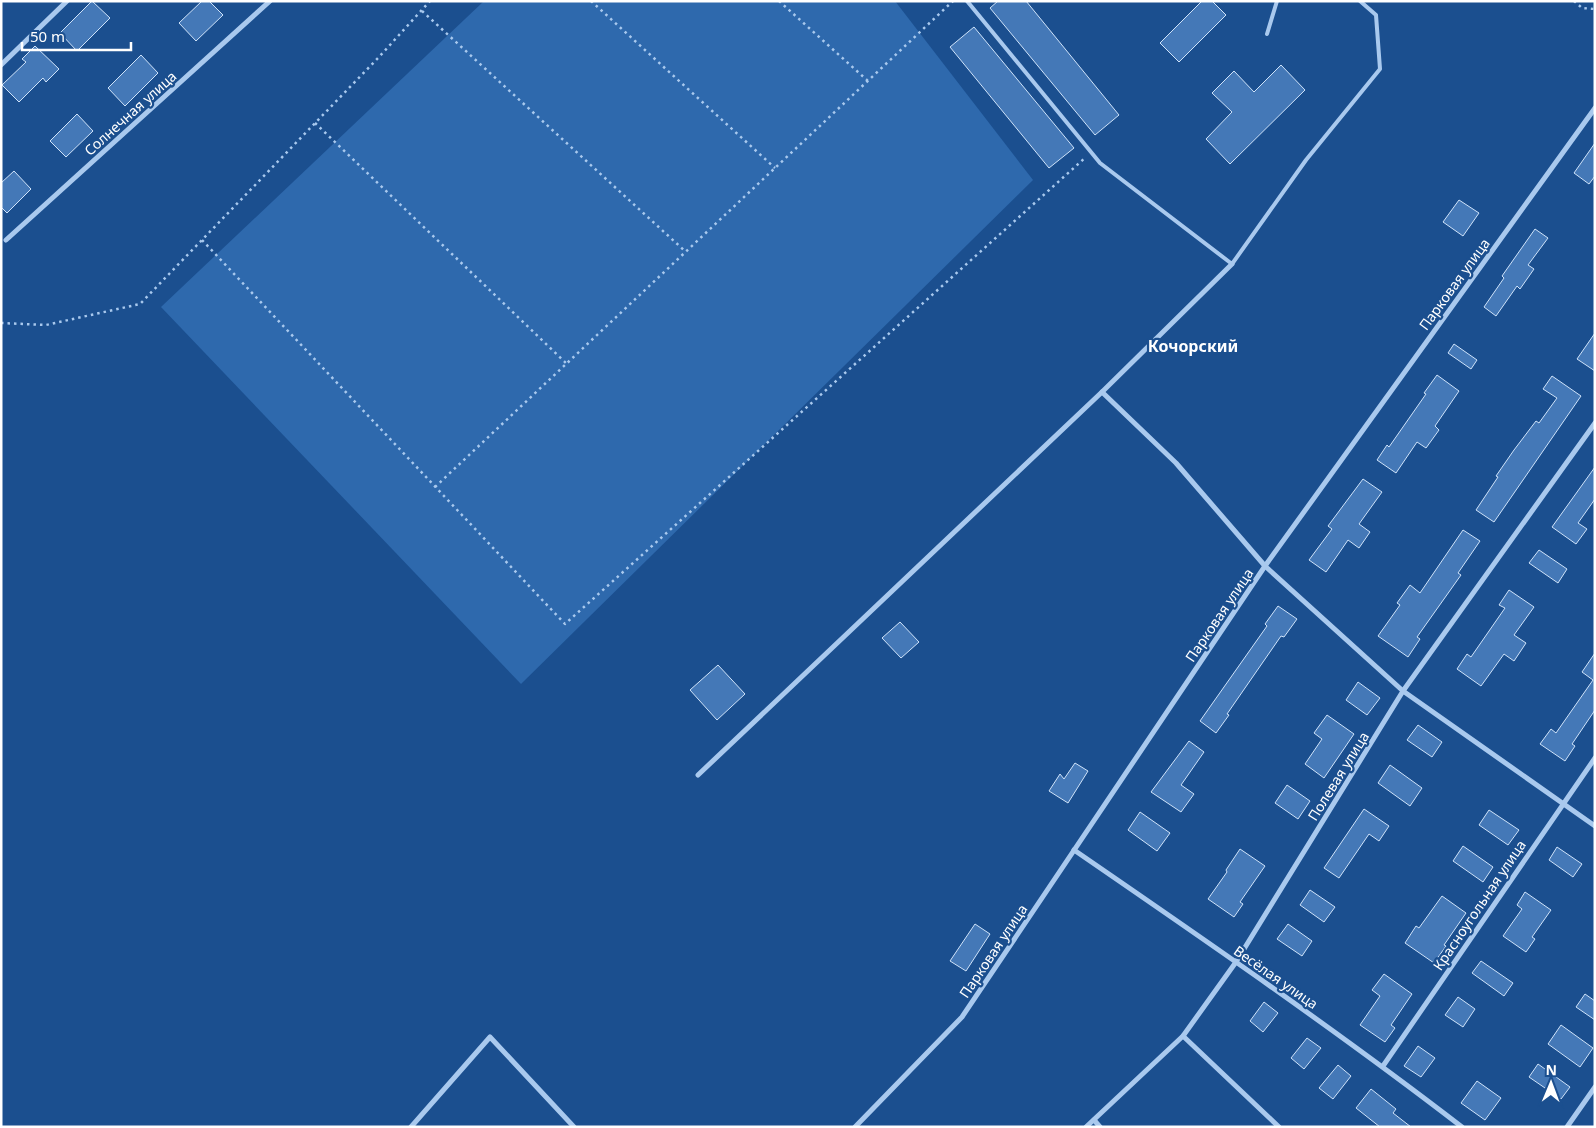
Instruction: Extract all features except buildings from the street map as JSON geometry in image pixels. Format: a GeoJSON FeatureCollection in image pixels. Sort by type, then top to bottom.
{"type":"FeatureCollection","features":[{"type":"Feature","properties":{"kind":"street"},"geometry":{"type":"LineString","coordinates":[[1,65],[67,1]]}},
{"type":"Feature","properties":{"kind":"street","name":"Солнечная улица"},"geometry":{"type":"LineString","coordinates":[[6,240],[270,1]]}},
{"type":"Feature","properties":{"kind":"street","name":"Парковая улица"},"geometry":{"type":"LineString","coordinates":[[855,1127],[962,1016],[1265,566],[1595,108]]}},
{"type":"Feature","properties":{"kind":"street"},"geometry":{"type":"LineString","coordinates":[[698,775],[1102,392],[1232,264]]}},
{"type":"Feature","properties":{"kind":"street"},"geometry":{"type":"LineString","coordinates":[[1102,392],[1176,463],[1265,566],[1403,691],[1595,826]]}},
{"type":"Feature","properties":{"kind":"street","name":"Полевая улица"},"geometry":{"type":"LineString","coordinates":[[1086,1127],[1183,1036],[1236,962],[1403,691],[1595,423]]}},
{"type":"Feature","properties":{"kind":"street","name":"Красноугольная улица"},"geometry":{"type":"LineString","coordinates":[[1383,1066],[1595,758]]}},
{"type":"Feature","properties":{"kind":"street","name":"Весёлая улица"},"geometry":{"type":"LineString","coordinates":[[1074,850],[1383,1066],[1462,1127]]}},
{"type":"Feature","properties":{"kind":"street"},"geometry":{"type":"LineString","coordinates":[[1183,1036],[1279,1127]]}},
{"type":"Feature","properties":{"kind":"street"},"geometry":{"type":"LineString","coordinates":[[411,1127],[490,1037],[574,1127]]}},
{"type":"Feature","properties":{"kind":"street"},"geometry":{"type":"LineString","coordinates":[[1567,1127],[1595,1088]]}},
{"type":"Feature","properties":{"kind":"street"},"geometry":{"type":"LineString","coordinates":[[1094,1120],[1100,1127]]}},
{"type":"Feature","properties":{"kind":"lane"},"geometry":{"type":"LineString","coordinates":[[967,1],[1100,163],[1232,264],[1306,160],[1380,69],[1376,15],[1360,1]]}},
{"type":"Feature","properties":{"kind":"lane"},"geometry":{"type":"LineString","coordinates":[[1267,34],[1277,1]]}},
{"type":"Feature","properties":{"kind":"path"},"geometry":{"type":"LineString","coordinates":[[1,323],[46,325],[140,304],[430,1]]}},
{"type":"Feature","properties":{"kind":"path"},"geometry":{"type":"LineString","coordinates":[[591,1],[775,168]]}},
{"type":"Feature","properties":{"kind":"path"},"geometry":{"type":"LineString","coordinates":[[779,1],[868,81]]}},
{"type":"Feature","properties":{"kind":"path"},"geometry":{"type":"LineString","coordinates":[[435,487],[953,1]]}},
{"type":"Feature","properties":{"kind":"path"},"geometry":{"type":"LineString","coordinates":[[1574,1],[1582,8],[1595,9]]}},
{"type":"Feature","properties":{"kind":"path"},"geometry":{"type":"LineString","coordinates":[[422,11],[686,252]]}},
{"type":"Feature","properties":{"kind":"path"},"geometry":{"type":"LineString","coordinates":[[315,123],[567,364]]}},
{"type":"Feature","properties":{"kind":"path"},"geometry":{"type":"LineString","coordinates":[[202,240],[565,624],[1091,152]]}},
{"type":"Feature","properties":{"kind":"shaded area"},"geometry":{"type":"Polygon","coordinates":[[[484,1],[895,1],[1033,180],[521,684],[161,307],[484,1]]]}},
{"type":"Feature","properties":{"kind":"district","name":"Кочорский"},"geometry":{"type":"Point","coordinates":[1193,346]}}]}
